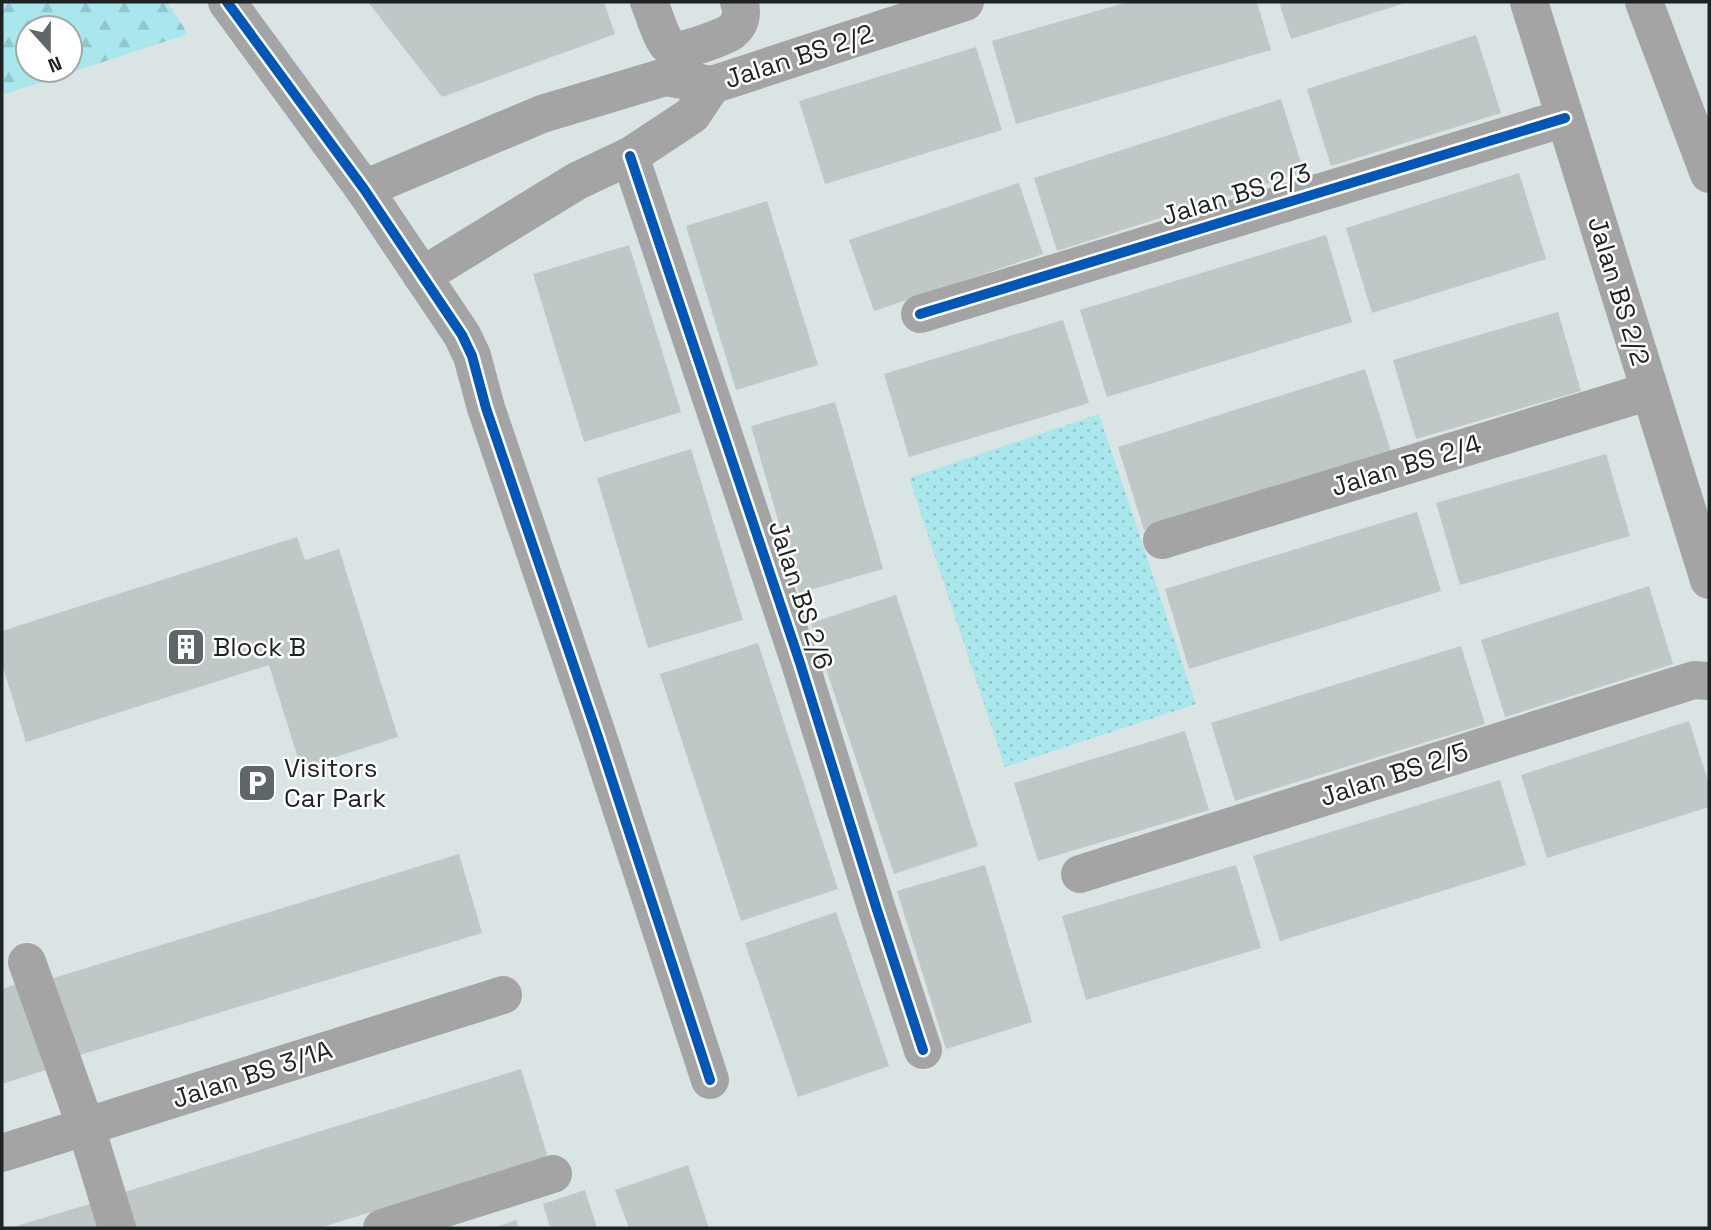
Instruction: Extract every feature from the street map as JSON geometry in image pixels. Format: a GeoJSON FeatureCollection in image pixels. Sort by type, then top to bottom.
{"type":"FeatureCollection","features":[{"type":"Feature","properties":{"kind":"street"},"geometry":{"type":"LineString","coordinates":[[227,2],[364,189],[462,335],[472,356],[486,408],[710,1080]]}},
{"type":"Feature","properties":{"kind":"street"},"geometry":{"type":"LineString","coordinates":[[649,2],[666,43],[672,49],[679,50],[731,32],[739,22],[741,9],[738,2]]}},
{"type":"Feature","properties":{"kind":"street","name":"Jalan BS 2/2"},"geometry":{"type":"LineString","coordinates":[[719,82],[965,2]]}},
{"type":"Feature","properties":{"kind":"street","name":"Jalan BS 2/2"},"geometry":{"type":"LineString","coordinates":[[1529,2],[1709,580]]}},
{"type":"Feature","properties":{"kind":"street"},"geometry":{"type":"LineString","coordinates":[[1644,2],[1709,174]]}},
{"type":"Feature","properties":{"kind":"street"},"geometry":{"type":"LineString","coordinates":[[710,40],[719,82]]}},
{"type":"Feature","properties":{"kind":"street"},"geometry":{"type":"LineString","coordinates":[[364,189],[542,114],[665,77],[719,82]]}},
{"type":"Feature","properties":{"kind":"street"},"geometry":{"type":"LineString","coordinates":[[422,276],[578,181],[630,156],[692,115],[719,82]]}},
{"type":"Feature","properties":{"kind":"street","name":"Jalan BS 2/3"},"geometry":{"type":"LineString","coordinates":[[920,314],[1565,118]]}},
{"type":"Feature","properties":{"kind":"street","name":"Jalan BS 2/6"},"geometry":{"type":"LineString","coordinates":[[630,156],[800,663],[923,1050]]}},
{"type":"Feature","properties":{"kind":"street","name":"Jalan BS 2/4"},"geometry":{"type":"LineString","coordinates":[[1162,540],[1650,391]]}},
{"type":"Feature","properties":{"kind":"street","name":"Jalan BS 2/5"},"geometry":{"type":"LineString","coordinates":[[1080,874],[1704,675]]}},
{"type":"Feature","properties":{"kind":"street"},"geometry":{"type":"LineString","coordinates":[[27,962],[86,1127],[117,1228]]}},
{"type":"Feature","properties":{"kind":"street","name":"Jalan BS 3/1A"},"geometry":{"type":"LineString","coordinates":[[2,1153],[503,995]]}},
{"type":"Feature","properties":{"kind":"street"},"geometry":{"type":"LineString","coordinates":[[382,1228],[553,1174]]}},
{"type":"Feature","properties":{"kind":"green space"},"geometry":{"type":"Polygon","coordinates":[[[2,2],[167,2],[188,34],[84,68],[84,14],[14,14],[14,84],[36,84],[2,95],[2,2]]]}},
{"type":"Feature","properties":{"kind":"green space"},"geometry":{"type":"Polygon","coordinates":[[[1099,414],[1196,704],[1005,767],[909,478],[1099,414]]]}},
{"type":"Feature","properties":{"kind":"building"},"geometry":{"type":"Polygon","coordinates":[[[368,2],[604,2],[615,34],[442,97],[368,2]]]}},
{"type":"Feature","properties":{"kind":"building"},"geometry":{"type":"Polygon","coordinates":[[[1128,2],[1257,2],[1271,50],[1016,124],[992,41],[1128,2]]]}},
{"type":"Feature","properties":{"kind":"building"},"geometry":{"type":"Polygon","coordinates":[[[1279,2],[1408,2],[1291,39],[1279,2]]]}},
{"type":"Feature","properties":{"kind":"building"},"geometry":{"type":"Polygon","coordinates":[[[1476,35],[1501,113],[1331,166],[1307,89],[1476,35]]]}},
{"type":"Feature","properties":{"kind":"building"},"geometry":{"type":"Polygon","coordinates":[[[976,47],[1002,130],[825,184],[799,101],[976,47]]]}},
{"type":"Feature","properties":{"kind":"building"},"geometry":{"type":"Polygon","coordinates":[[[1281,99],[1304,172],[1057,251],[1034,178],[1281,99]]]}},
{"type":"Feature","properties":{"kind":"building"},"geometry":{"type":"Polygon","coordinates":[[[1519,173],[1546,259],[1372,313],[1346,228],[1519,173]]]}},
{"type":"Feature","properties":{"kind":"building"},"geometry":{"type":"Polygon","coordinates":[[[1019,183],[1043,254],[874,311],[849,240],[1019,183]]]}},
{"type":"Feature","properties":{"kind":"building"},"geometry":{"type":"Polygon","coordinates":[[[767,201],[818,365],[736,390],[686,226],[767,201]]]}},
{"type":"Feature","properties":{"kind":"building"},"geometry":{"type":"Polygon","coordinates":[[[1326,235],[1352,322],[1107,397],[1080,310],[1326,235]]]}},
{"type":"Feature","properties":{"kind":"building"},"geometry":{"type":"Polygon","coordinates":[[[629,245],[681,412],[584,442],[533,274],[629,245]]]}},
{"type":"Feature","properties":{"kind":"building"},"geometry":{"type":"Polygon","coordinates":[[[1558,312],[1581,391],[1416,439],[1393,360],[1558,312]]]}},
{"type":"Feature","properties":{"kind":"building"},"geometry":{"type":"Polygon","coordinates":[[[1063,320],[1089,403],[909,457],[884,374],[1063,320]]]}},
{"type":"Feature","properties":{"kind":"building"},"geometry":{"type":"Polygon","coordinates":[[[1365,369],[1391,451],[1144,530],[1118,447],[1365,369]]]}},
{"type":"Feature","properties":{"kind":"building"},"geometry":{"type":"Polygon","coordinates":[[[835,402],[883,569],[799,593],[751,426],[835,402]]]}},
{"type":"Feature","properties":{"kind":"building"},"geometry":{"type":"Polygon","coordinates":[[[691,449],[743,620],[648,648],[597,478],[691,449]]]}},
{"type":"Feature","properties":{"kind":"building"},"geometry":{"type":"Polygon","coordinates":[[[1606,454],[1630,536],[1460,585],[1436,503],[1606,454]]]}},
{"type":"Feature","properties":{"kind":"building"},"geometry":{"type":"Polygon","coordinates":[[[1417,512],[1441,591],[1189,669],[1165,589],[1417,512]]]}},
{"type":"Feature","properties":{"kind":"building","name":"Block B"},"geometry":{"type":"Polygon","coordinates":[[[297,537],[305,560],[339,549],[398,737],[301,768],[269,665],[26,742],[2,664],[2,631],[297,537]]]}},
{"type":"Feature","properties":{"kind":"building"},"geometry":{"type":"Polygon","coordinates":[[[1649,586],[1673,664],[1505,717],[1481,640],[1649,586]]]}},
{"type":"Feature","properties":{"kind":"building"},"geometry":{"type":"Polygon","coordinates":[[[896,595],[978,846],[894,874],[811,623],[896,595]]]}},
{"type":"Feature","properties":{"kind":"building"},"geometry":{"type":"Polygon","coordinates":[[[758,643],[838,889],[741,921],[660,674],[758,643]]]}},
{"type":"Feature","properties":{"kind":"building"},"geometry":{"type":"Polygon","coordinates":[[[1461,646],[1485,724],[1235,801],[1211,723],[1461,646]]]}},
{"type":"Feature","properties":{"kind":"building"},"geometry":{"type":"Polygon","coordinates":[[[1689,721],[1709,784],[1709,807],[1547,858],[1521,775],[1689,721]]]}},
{"type":"Feature","properties":{"kind":"building"},"geometry":{"type":"Polygon","coordinates":[[[1185,731],[1209,810],[1038,861],[1014,783],[1185,731]]]}},
{"type":"Feature","properties":{"kind":"building"},"geometry":{"type":"Polygon","coordinates":[[[1500,780],[1526,865],[1280,941],[1253,856],[1500,780]]]}},
{"type":"Feature","properties":{"kind":"building"},"geometry":{"type":"Polygon","coordinates":[[[459,854],[482,933],[70,1058],[47,980],[459,854]]]}},
{"type":"Feature","properties":{"kind":"building"},"geometry":{"type":"Polygon","coordinates":[[[985,865],[1032,1022],[946,1049],[897,891],[985,865]]]}},
{"type":"Feature","properties":{"kind":"building"},"geometry":{"type":"Polygon","coordinates":[[[1236,865],[1261,948],[1086,1000],[1062,916],[1236,865]]]}},
{"type":"Feature","properties":{"kind":"building"},"geometry":{"type":"Polygon","coordinates":[[[836,912],[889,1066],[798,1097],[745,943],[836,912]]]}},
{"type":"Feature","properties":{"kind":"building"},"geometry":{"type":"Polygon","coordinates":[[[22,982],[49,1069],[2,1084],[2,989],[22,982]]]}},
{"type":"Feature","properties":{"kind":"building"},"geometry":{"type":"Polygon","coordinates":[[[521,1069],[548,1158],[319,1228],[125,1228],[115,1195],[521,1069]]]}},
{"type":"Feature","properties":{"kind":"building"},"geometry":{"type":"Polygon","coordinates":[[[688,1165],[709,1228],[629,1228],[615,1190],[688,1165]]]}},
{"type":"Feature","properties":{"kind":"building"},"geometry":{"type":"Polygon","coordinates":[[[585,1190],[597,1228],[550,1228],[543,1204],[585,1190]]]}},
{"type":"Feature","properties":{"kind":"building"},"geometry":{"type":"Polygon","coordinates":[[[93,1203],[100,1228],[10,1228],[93,1203]]]}},
{"type":"Feature","properties":{"kind":"building"},"geometry":{"type":"Polygon","coordinates":[[[516,1220],[519,1228],[494,1228],[516,1220]]]}},
{"type":"Feature","properties":{"kind":"cycle path"},"geometry":{"type":"LineString","coordinates":[[227,2],[364,189],[462,335],[472,356],[486,408],[598,737],[710,1080]]}},
{"type":"Feature","properties":{"kind":"cycle path"},"geometry":{"type":"LineString","coordinates":[[920,314],[1565,118]]}},
{"type":"Feature","properties":{"kind":"cycle path"},"geometry":{"type":"LineString","coordinates":[[630,156],[800,663],[923,1050]]}},
{"type":"Feature","properties":{"kind":"place","name":"Block B"},"geometry":{"type":"Point","coordinates":[186,647]}},
{"type":"Feature","properties":{"kind":"place","name":"Visitors Car Park"},"geometry":{"type":"Point","coordinates":[257,783]}}]}
